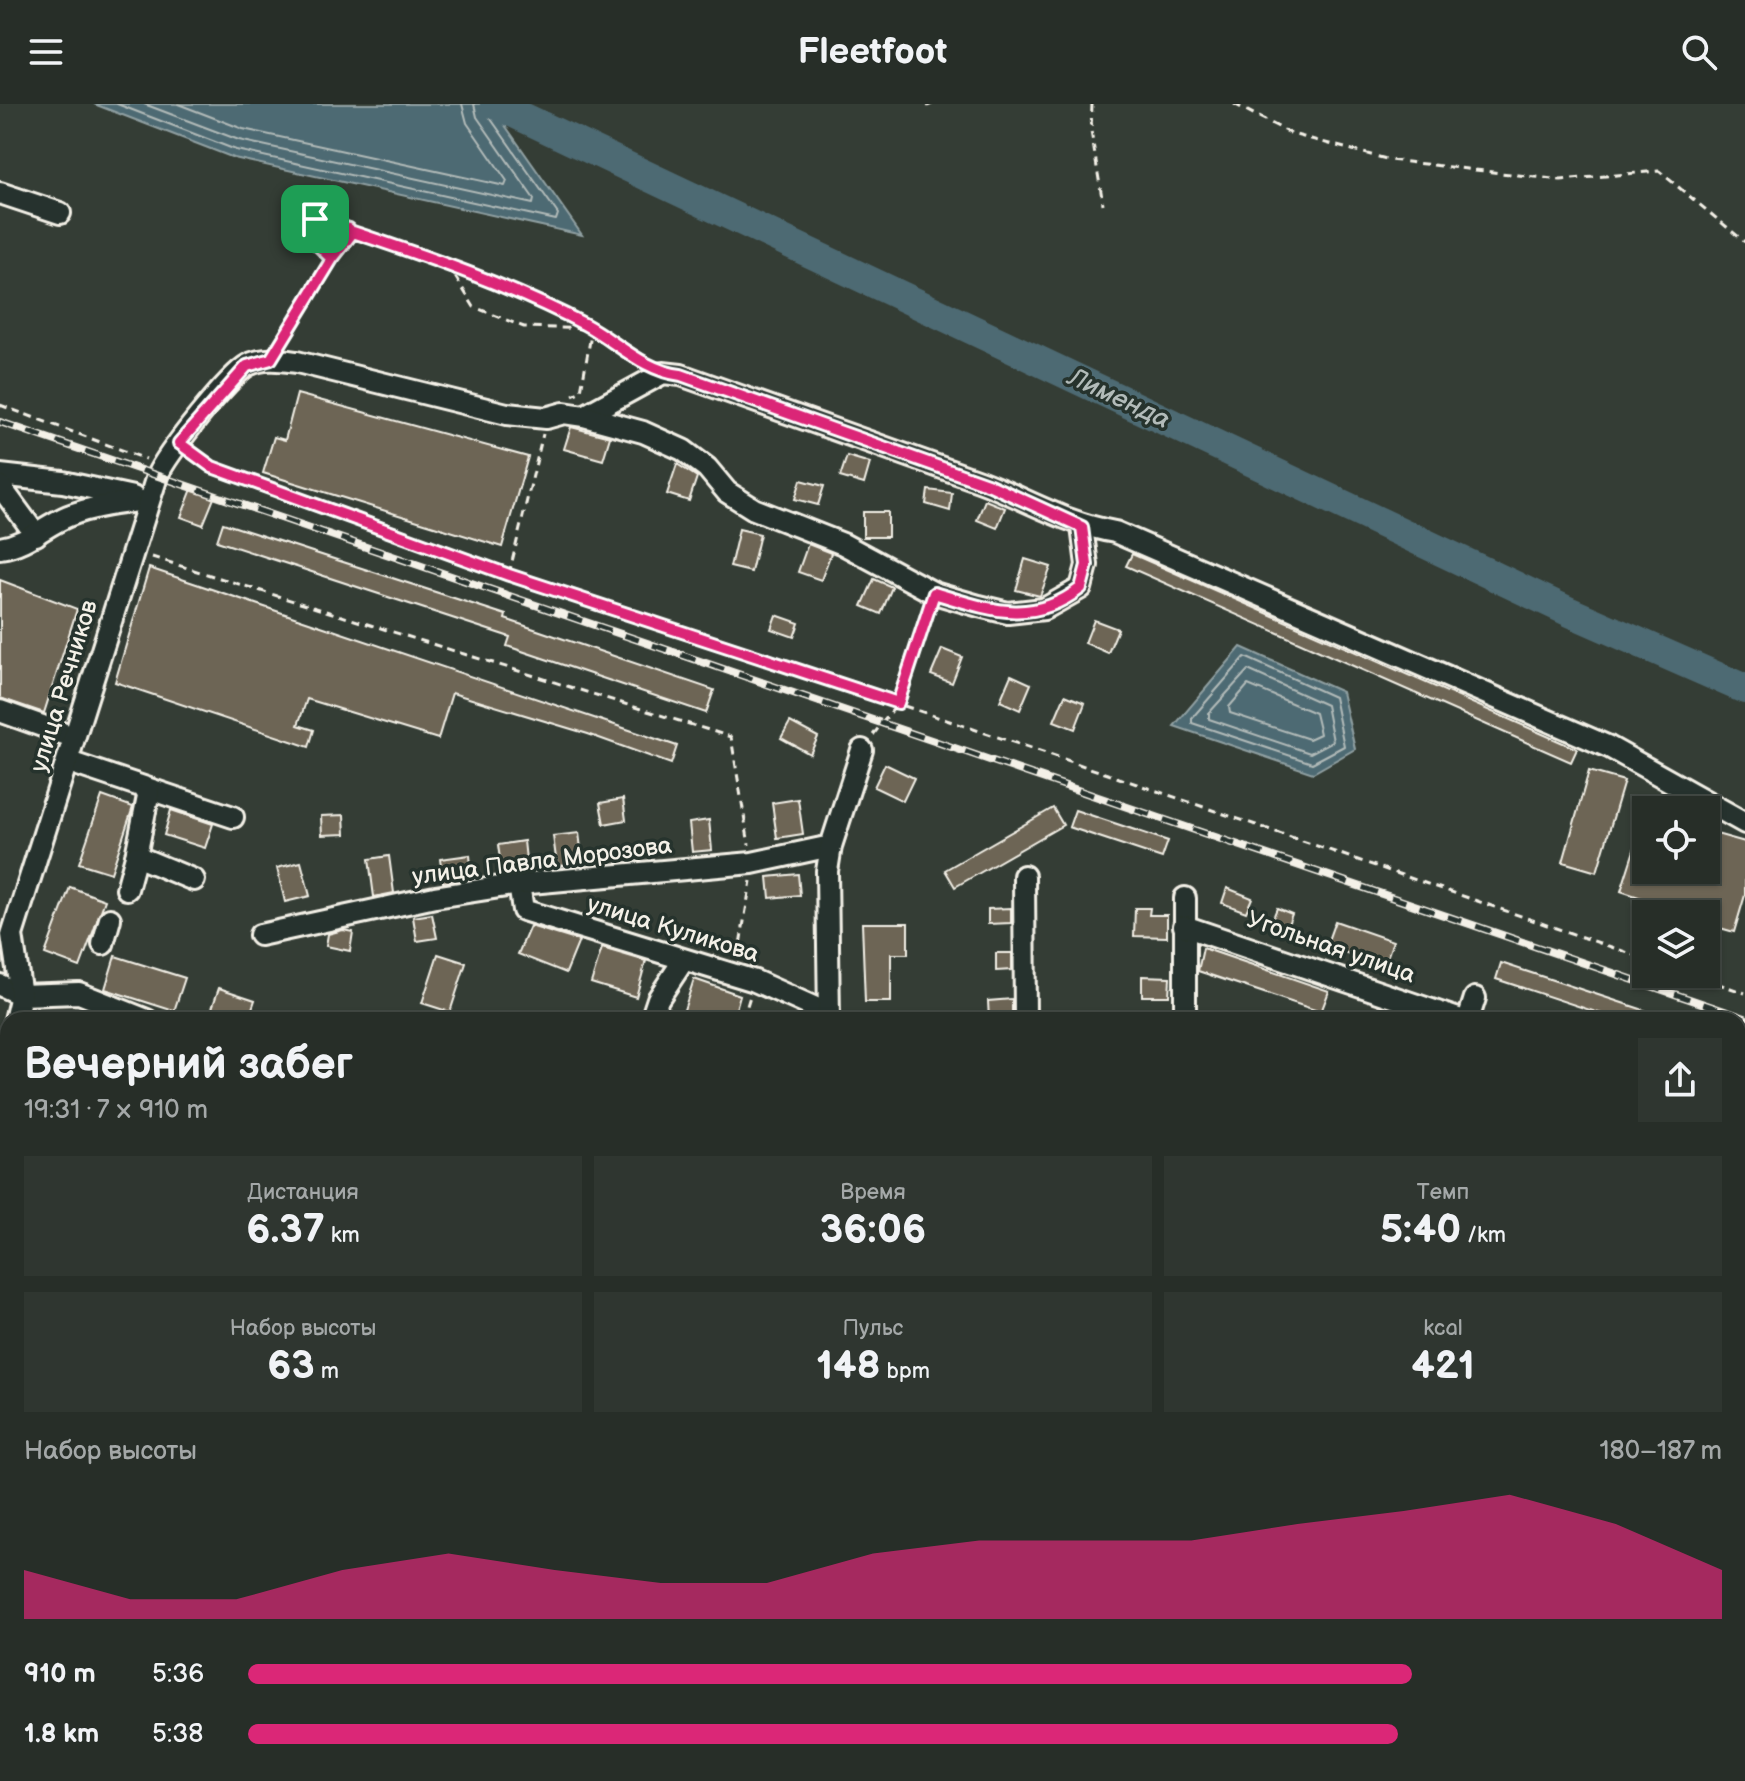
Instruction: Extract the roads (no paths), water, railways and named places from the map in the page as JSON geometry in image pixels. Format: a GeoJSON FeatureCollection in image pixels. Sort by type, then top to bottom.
{"type":"FeatureCollection","features":[{"type":"Feature","properties":{"kind":"street"},"geometry":{"type":"LineString","coordinates":[[0,193],[60,213]]}},
{"type":"Feature","properties":{"kind":"street","name":"улица Речников"},"geometry":{"type":"LineString","coordinates":[[17,1012],[21,995],[6,931],[69,762],[73,737],[148,500],[162,464],[193,424],[247,366],[271,359],[344,372],[507,414],[546,418],[564,413],[584,416]]}},
{"type":"Feature","properties":{"kind":"street"},"geometry":{"type":"LineString","coordinates":[[584,416],[663,373],[681,375],[865,439],[990,485],[1082,527],[1115,532],[1422,663],[1609,747],[1745,823]]}},
{"type":"Feature","properties":{"kind":"street"},"geometry":{"type":"LineString","coordinates":[[584,416],[643,432],[683,450],[707,468],[727,492],[754,509],[843,544],[934,593],[1008,613],[1044,609],[1081,588],[1087,565],[1082,527]]}},
{"type":"Feature","properties":{"kind":"street"},"geometry":{"type":"LineString","coordinates":[[0,475],[63,482],[148,500]]}},
{"type":"Feature","properties":{"kind":"street"},"geometry":{"type":"LineString","coordinates":[[0,486],[36,535]]}},
{"type":"Feature","properties":{"kind":"street"},"geometry":{"type":"LineString","coordinates":[[0,548],[36,535],[69,516],[89,509],[148,500]]}},
{"type":"Feature","properties":{"kind":"street"},"geometry":{"type":"LineString","coordinates":[[0,711],[73,737]]}},
{"type":"Feature","properties":{"kind":"street"},"geometry":{"type":"LineString","coordinates":[[829,1012],[827,871],[831,846],[862,750]]}},
{"type":"Feature","properties":{"kind":"street"},"geometry":{"type":"LineString","coordinates":[[69,762],[233,817]]}},
{"type":"Feature","properties":{"kind":"street"},"geometry":{"type":"LineString","coordinates":[[127,889],[149,791]]}},
{"type":"Feature","properties":{"kind":"street","name":"улица Павла Морозова"},"geometry":{"type":"LineString","coordinates":[[260,935],[435,897],[519,884],[752,863],[831,846]]}},
{"type":"Feature","properties":{"kind":"street"},"geometry":{"type":"LineString","coordinates":[[136,856],[194,880]]}},
{"type":"Feature","properties":{"kind":"street"},"geometry":{"type":"LineString","coordinates":[[1024,876],[1025,1012]]}},
{"type":"Feature","properties":{"kind":"street","name":"улица Куликова"},"geometry":{"type":"LineString","coordinates":[[519,884],[523,910],[755,981],[819,1012]]}},
{"type":"Feature","properties":{"kind":"street"},"geometry":{"type":"LineString","coordinates":[[1185,898],[1185,1012]]}},
{"type":"Feature","properties":{"kind":"street"},"geometry":{"type":"LineString","coordinates":[[103,944],[110,919]]}},
{"type":"Feature","properties":{"kind":"street","name":"Угольная улица"},"geometry":{"type":"LineString","coordinates":[[1184,926],[1437,1012]]}},
{"type":"Feature","properties":{"kind":"street"},"geometry":{"type":"LineString","coordinates":[[654,1012],[658,999],[683,961]]}},
{"type":"Feature","properties":{"kind":"street"},"geometry":{"type":"LineString","coordinates":[[0,985],[21,995],[79,993],[127,1012]]}},
{"type":"Feature","properties":{"kind":"street"},"geometry":{"type":"LineString","coordinates":[[1471,1012],[1475,998]]}},
{"type":"Feature","properties":{"kind":"water"},"geometry":{"type":"Polygon","coordinates":[[[94,104],[490,104],[582,235],[234,158],[94,104]]]}},
{"type":"Feature","properties":{"kind":"water"},"geometry":{"type":"Polygon","coordinates":[[[1241,647],[1342,692],[1355,749],[1313,773],[1174,726],[1241,647]]]}},
{"type":"Feature","properties":{"kind":"waterway","name":"Лименда"},"geometry":{"type":"LineString","coordinates":[[495,104],[1570,612],[1745,689]]}},
{"type":"Feature","properties":{"kind":"railway"},"geometry":{"type":"LineString","coordinates":[[0,422],[1727,1012]]}}]}
